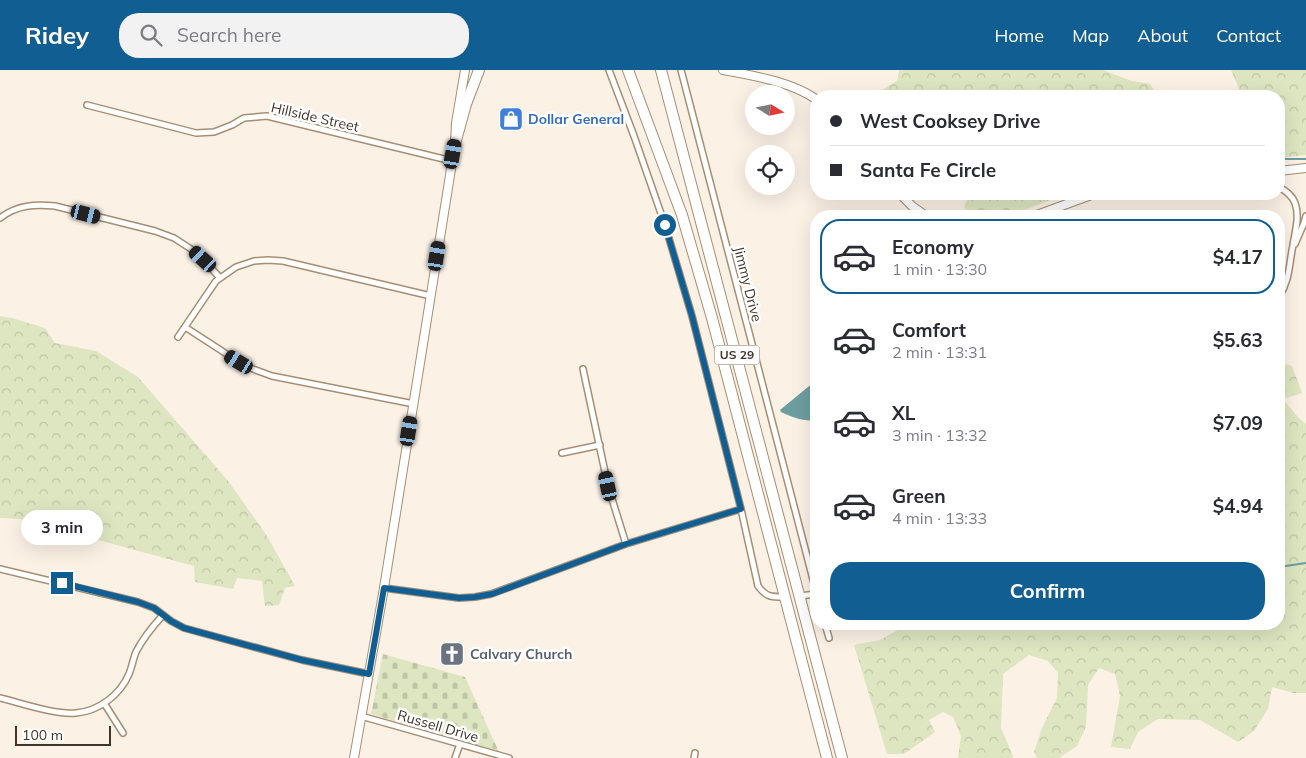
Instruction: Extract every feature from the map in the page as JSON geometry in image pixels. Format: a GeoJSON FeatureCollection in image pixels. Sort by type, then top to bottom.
{"type":"FeatureCollection","features":[{"type":"Feature","properties":{"kind":"highway"},"geometry":{"type":"LineString","coordinates":[[455,144],[466,104],[479,70]]}},
{"type":"Feature","properties":{"kind":"highway","name":"US 29"},"geometry":{"type":"LineString","coordinates":[[628,70],[682,215],[712,318],[827,758]]}},
{"type":"Feature","properties":{"kind":"highway","name":"US 29"},"geometry":{"type":"LineString","coordinates":[[661,70],[842,758]]}},
{"type":"Feature","properties":{"kind":"main road"},"geometry":{"type":"LineString","coordinates":[[354,758],[414,404],[465,70]]}},
{"type":"Feature","properties":{"kind":"main road"},"geometry":{"type":"LineString","coordinates":[[724,70],[755,76],[793,87],[810,95]]}},
{"type":"Feature","properties":{"kind":"main road"},"geometry":{"type":"LineString","coordinates":[[1285,170],[1306,168]]}},
{"type":"Feature","properties":{"kind":"main road"},"geometry":{"type":"LineString","coordinates":[[906,200],[918,210]]}},
{"type":"Feature","properties":{"kind":"main road"},"geometry":{"type":"LineString","coordinates":[[1050,210],[1078,200]]}},
{"type":"Feature","properties":{"kind":"street"},"geometry":{"type":"LineString","coordinates":[[609,70],[668,234],[692,316],[741,509],[758,586],[763,593],[772,597],[784,597]]}},
{"type":"Feature","properties":{"kind":"street","name":"Jimmy Drive"},"geometry":{"type":"LineString","coordinates":[[681,70],[810,570]]}},
{"type":"Feature","properties":{"kind":"street","name":"Hillside Street"},"geometry":{"type":"LineString","coordinates":[[86,106],[196,133],[214,132],[244,118],[267,116],[452,161]]}},
{"type":"Feature","properties":{"kind":"street"},"geometry":{"type":"LineString","coordinates":[[1285,191],[1288,192],[1295,204],[1297,222],[1290,270],[1285,284]]}},
{"type":"Feature","properties":{"kind":"street"},"geometry":{"type":"LineString","coordinates":[[0,218],[18,208],[33,205],[55,206],[155,230],[174,238],[192,249],[220,278]]}},
{"type":"Feature","properties":{"kind":"street"},"geometry":{"type":"LineString","coordinates":[[1292,252],[1306,216]]}},
{"type":"Feature","properties":{"kind":"street"},"geometry":{"type":"LineString","coordinates":[[178,337],[216,281],[236,267],[254,261],[283,261],[431,296]]}},
{"type":"Feature","properties":{"kind":"street"},"geometry":{"type":"LineString","coordinates":[[185,327],[253,370],[272,376],[414,404]]}},
{"type":"Feature","properties":{"kind":"street"},"geometry":{"type":"LineString","coordinates":[[583,369],[608,486],[626,544]]}},
{"type":"Feature","properties":{"kind":"street"},"geometry":{"type":"LineString","coordinates":[[562,453],[600,445]]}},
{"type":"Feature","properties":{"kind":"street"},"geometry":{"type":"LineString","coordinates":[[384,588],[459,598],[492,594],[626,544],[741,509]]}},
{"type":"Feature","properties":{"kind":"street"},"geometry":{"type":"LineString","coordinates":[[0,569],[138,602],[154,608],[184,628],[302,660],[369,674]]}},
{"type":"Feature","properties":{"kind":"street"},"geometry":{"type":"LineString","coordinates":[[800,596],[810,594]]}},
{"type":"Feature","properties":{"kind":"street"},"geometry":{"type":"LineString","coordinates":[[0,698],[61,712],[76,713],[92,709],[110,700],[121,688],[129,674],[143,639],[163,615]]}},
{"type":"Feature","properties":{"kind":"street"},"geometry":{"type":"LineString","coordinates":[[827,630],[829,638]]}},
{"type":"Feature","properties":{"kind":"street"},"geometry":{"type":"LineString","coordinates":[[104,703],[123,733]]}},
{"type":"Feature","properties":{"kind":"street","name":"Russell Drive"},"geometry":{"type":"LineString","coordinates":[[361,716],[509,758]]}},
{"type":"Feature","properties":{"kind":"street"},"geometry":{"type":"LineString","coordinates":[[456,758],[460,744]]}},
{"type":"Feature","properties":{"kind":"green space"},"geometry":{"type":"Polygon","coordinates":[[[899,70],[1103,70],[1132,81],[1150,84],[1154,90],[882,90],[897,81],[899,70]]]}},
{"type":"Feature","properties":{"kind":"green space"},"geometry":{"type":"Polygon","coordinates":[[[1231,70],[1306,70],[1306,155],[1285,157],[1285,90],[1239,90],[1231,70]]]}},
{"type":"Feature","properties":{"kind":"green space"},"geometry":{"type":"Polygon","coordinates":[[[967,200],[1050,200],[1025,210],[966,210],[964,207],[967,200]]]}},
{"type":"Feature","properties":{"kind":"green space"},"geometry":{"type":"Polygon","coordinates":[[[0,316],[45,328],[55,343],[96,351],[138,377],[229,482],[267,536],[295,586],[285,588],[279,605],[265,606],[262,581],[237,578],[233,589],[195,582],[194,566],[20,519],[0,518],[0,316]]]}},
{"type":"Feature","properties":{"kind":"green space"},"geometry":{"type":"Polygon","coordinates":[[[1285,364],[1292,366],[1302,393],[1285,398],[1285,364]]]}},
{"type":"Feature","properties":{"kind":"green space"},"geometry":{"type":"Polygon","coordinates":[[[1285,401],[1306,424],[1306,693],[1294,693],[1272,687],[1268,709],[1254,731],[1238,742],[1200,720],[1158,719],[1138,732],[1130,749],[1111,747],[1120,696],[1115,674],[1099,668],[1088,685],[1086,727],[1077,746],[1059,758],[1037,758],[1034,752],[1042,728],[1057,698],[1058,673],[1048,661],[1029,655],[1003,674],[1001,728],[1013,756],[1012,758],[958,758],[961,736],[953,717],[943,712],[929,720],[935,732],[904,754],[887,754],[854,645],[880,640],[898,630],[1285,630],[1285,401]]]}},
{"type":"Feature","properties":{"kind":"green space"},"geometry":{"type":"Polygon","coordinates":[[[383,654],[465,677],[499,752],[371,714],[383,654]]]}},
{"type":"Feature","properties":{"kind":"water"},"geometry":{"type":"Polygon","coordinates":[[[810,385],[810,420],[789,416],[780,410],[810,385]]]}},
{"type":"Feature","properties":{"kind":"waterway"},"geometry":{"type":"LineString","coordinates":[[1285,159],[1306,159]]}},
{"type":"Feature","properties":{"kind":"waterway"},"geometry":{"type":"LineString","coordinates":[[1285,566],[1306,563]]}},
{"type":"Feature","properties":{"kind":"place","name":"Dollar General"},"geometry":{"type":"Point","coordinates":[511,119]}},
{"type":"Feature","properties":{"kind":"place","name":"Calvary Church"},"geometry":{"type":"Point","coordinates":[452,654]}},
{"type":"Feature","properties":{"kind":"route"},"geometry":{"type":"LineString","coordinates":[[62,583],[138,602],[154,608],[184,628],[302,660],[369,674],[384,588],[459,598],[492,594],[626,544],[741,509],[692,316],[665,225]]}}]}
